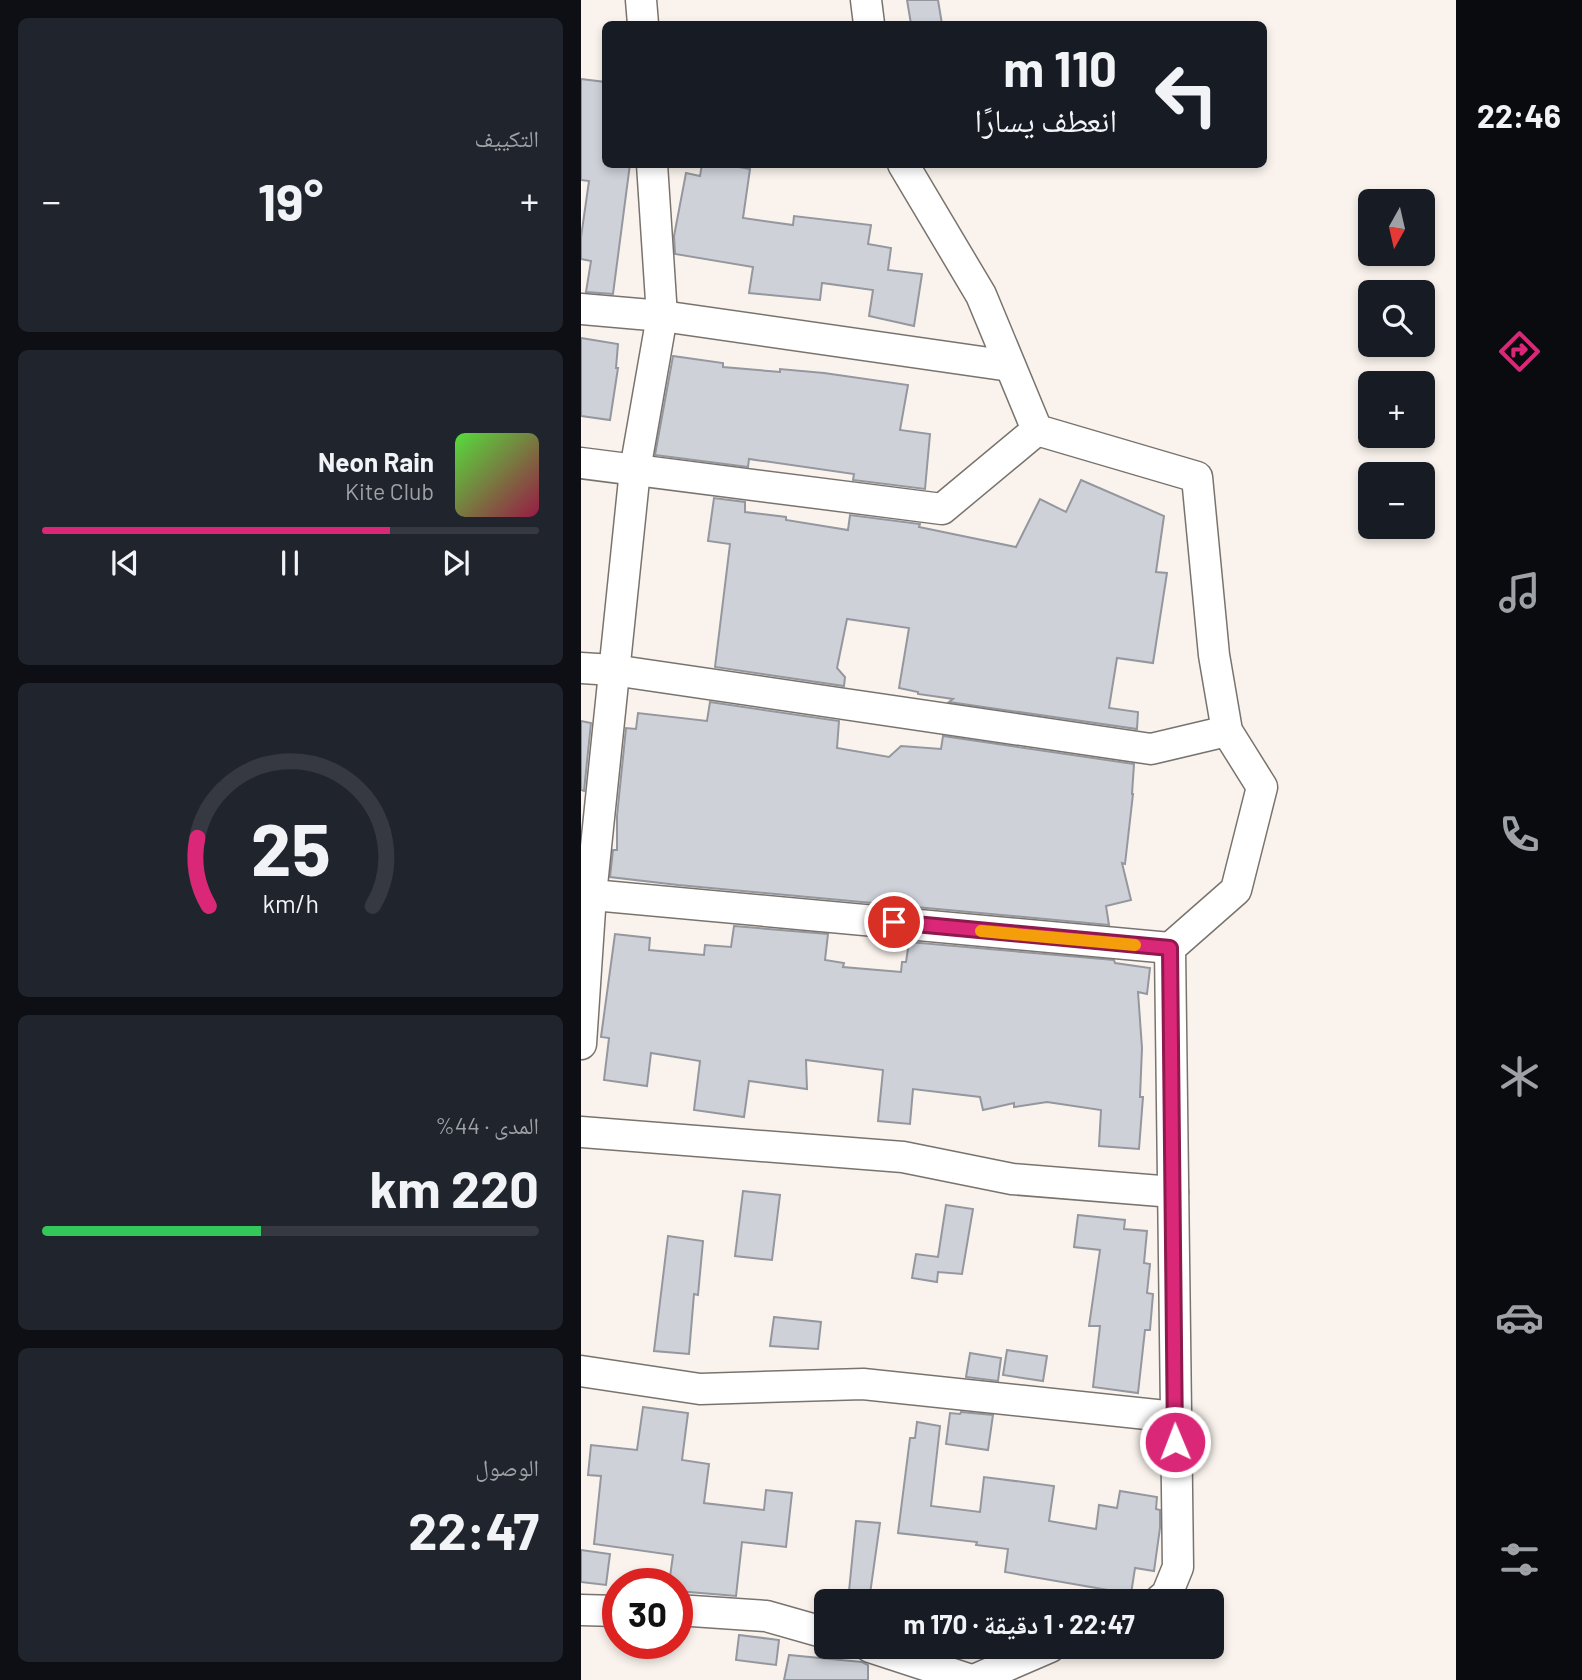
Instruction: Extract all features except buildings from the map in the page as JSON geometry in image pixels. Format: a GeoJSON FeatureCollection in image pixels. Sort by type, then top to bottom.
{"type":"FeatureCollection","features":[{"type":"Feature","properties":{"kind":"street"},"geometry":{"type":"LineString","coordinates":[[641,0],[643,21]]}},
{"type":"Feature","properties":{"kind":"street"},"geometry":{"type":"LineString","coordinates":[[866,0],[869,21]]}},
{"type":"Feature","properties":{"kind":"street"},"geometry":{"type":"LineString","coordinates":[[581,1044],[586,894],[635,470],[662,316],[652,168]]}},
{"type":"Feature","properties":{"kind":"street"},"geometry":{"type":"LineString","coordinates":[[905,168],[981,295],[1037,430]]}},
{"type":"Feature","properties":{"kind":"street"},"geometry":{"type":"LineString","coordinates":[[581,309],[662,316],[1010,366]]}},
{"type":"Feature","properties":{"kind":"street"},"geometry":{"type":"LineString","coordinates":[[581,463],[942,509],[1037,430]]}},
{"type":"Feature","properties":{"kind":"street"},"geometry":{"type":"LineString","coordinates":[[586,894],[1170,948],[1235,890],[1262,787],[1227,731],[1214,655],[1197,477],[1037,430]]}},
{"type":"Feature","properties":{"kind":"street"},"geometry":{"type":"LineString","coordinates":[[581,668],[614,670],[1151,749],[1227,731]]}},
{"type":"Feature","properties":{"kind":"street"},"geometry":{"type":"LineString","coordinates":[[1169,1589],[1178,1567],[1170,948]]}},
{"type":"Feature","properties":{"kind":"street"},"geometry":{"type":"LineString","coordinates":[[581,1132],[903,1157],[1011,1179],[1173,1192]]}},
{"type":"Feature","properties":{"kind":"street"},"geometry":{"type":"LineString","coordinates":[[581,1371],[700,1389],[863,1384],[1175,1417]]}},
{"type":"Feature","properties":{"kind":"street"},"geometry":{"type":"LineString","coordinates":[[581,1610],[602,1611]]}},
{"type":"Feature","properties":{"kind":"street"},"geometry":{"type":"LineString","coordinates":[[693,1611],[767,1616],[814,1630]]}},
{"type":"Feature","properties":{"kind":"street"},"geometry":{"type":"LineString","coordinates":[[907,1659],[973,1680],[1022,1659]]}},
{"type":"Feature","properties":{"kind":"slow traffic"},"geometry":{"type":"LineString","coordinates":[[981,931],[1135,945]]}},
{"type":"Feature","properties":{"kind":"route"},"geometry":{"type":"LineString","coordinates":[[894,922],[1170,948],[1175,1442]]}}]}
